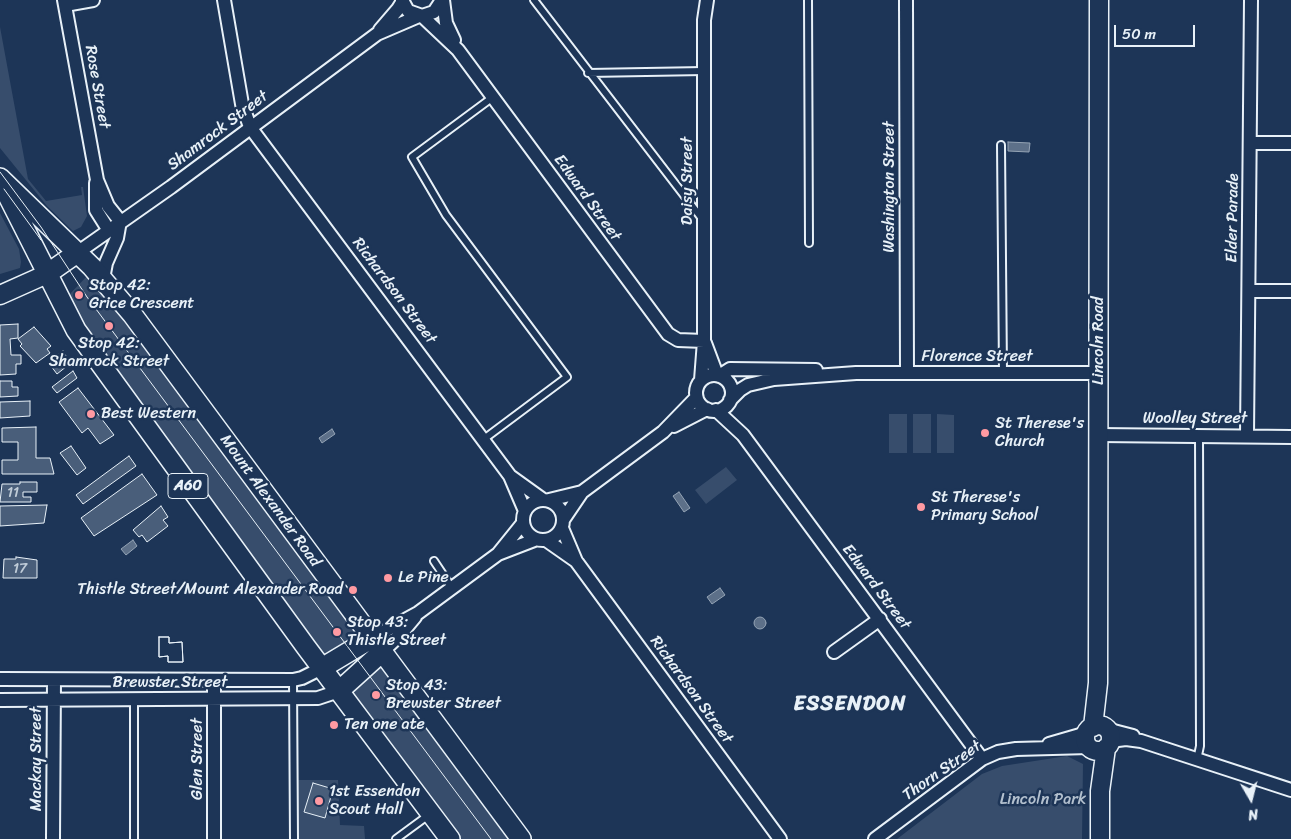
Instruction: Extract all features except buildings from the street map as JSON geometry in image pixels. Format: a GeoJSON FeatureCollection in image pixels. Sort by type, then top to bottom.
{"type":"FeatureCollection","features":[{"type":"Feature","properties":{"kind":"main road","name":"Lincoln Road"},"geometry":{"type":"LineString","coordinates":[[1099,0],[1098,738],[1100,839]]}},
{"type":"Feature","properties":{"kind":"main road","name":"Mount Alexander Road"},"geometry":{"type":"LineString","coordinates":[[0,179],[103,279],[132,314],[521,839]]}},
{"type":"Feature","properties":{"kind":"main road","name":"Mount Alexander Road"},"geometry":{"type":"LineString","coordinates":[[0,179],[67,316],[112,384],[450,839]]}},
{"type":"Feature","properties":{"kind":"main road"},"geometry":{"type":"LineString","coordinates":[[0,295],[47,274],[77,253]]}},
{"type":"Feature","properties":{"kind":"main road"},"geometry":{"type":"LineString","coordinates":[[322,668],[377,645]]}},
{"type":"Feature","properties":{"kind":"main road"},"geometry":{"type":"LineString","coordinates":[[339,691],[377,645]]}},
{"type":"Feature","properties":{"kind":"street"},"geometry":{"type":"LineString","coordinates":[[65,3],[93,0]]}},
{"type":"Feature","properties":{"kind":"street","name":"Richardson Street"},"geometry":{"type":"LineString","coordinates":[[224,0],[242,104],[250,126],[510,476],[524,517]]}},
{"type":"Feature","properties":{"kind":"street","name":"Shamrock Street"},"geometry":{"type":"LineString","coordinates":[[377,34],[398,9],[402,0]]}},
{"type":"Feature","properties":{"kind":"street","name":"Edward Street"},"geometry":{"type":"LineString","coordinates":[[402,0],[408,11],[421,16],[458,50],[668,334],[678,340],[704,341]]}},
{"type":"Feature","properties":{"kind":"street","name":"Shamrock Street"},"geometry":{"type":"LineString","coordinates":[[77,253],[108,229],[171,187],[250,126],[377,34],[434,12],[442,0]]}},
{"type":"Feature","properties":{"kind":"street","name":"Edward Street"},"geometry":{"type":"LineString","coordinates":[[442,0],[446,23],[458,50]]}},
{"type":"Feature","properties":{"kind":"street","name":"Daisy Street"},"geometry":{"type":"LineString","coordinates":[[700,0],[704,20]]}},
{"type":"Feature","properties":{"kind":"street","name":"Daisy Street"},"geometry":{"type":"LineString","coordinates":[[701,380],[704,341],[705,223],[704,20],[707,0]]}},
{"type":"Feature","properties":{"kind":"street","name":"Washington Street"},"geometry":{"type":"LineString","coordinates":[[906,0],[907,373]]}},
{"type":"Feature","properties":{"kind":"street","name":"Elder Parade"},"geometry":{"type":"LineString","coordinates":[[1247,436],[1251,0]]}},
{"type":"Feature","properties":{"kind":"street","name":"Rose Street"},"geometry":{"type":"LineString","coordinates":[[65,3],[96,180],[96,210],[108,229]]}},
{"type":"Feature","properties":{"kind":"street"},"geometry":{"type":"LineString","coordinates":[[1250,143],[1291,143]]}},
{"type":"Feature","properties":{"kind":"street","name":"Rose Street"},"geometry":{"type":"LineString","coordinates":[[96,180],[107,204],[120,221]]}},
{"type":"Feature","properties":{"kind":"street"},"geometry":{"type":"LineString","coordinates":[[103,279],[106,263],[117,238],[120,221]]}},
{"type":"Feature","properties":{"kind":"street"},"geometry":{"type":"LineString","coordinates":[[1248,291],[1291,291]]}},
{"type":"Feature","properties":{"kind":"street","name":"Daisy Street"},"geometry":{"type":"LineString","coordinates":[[704,341],[718,375]]}},
{"type":"Feature","properties":{"kind":"street","name":"Florence Street"},"geometry":{"type":"LineString","coordinates":[[718,375],[730,369],[798,369],[856,373],[1099,373]]}},
{"type":"Feature","properties":{"kind":"street","name":"Florence Street"},"geometry":{"type":"LineString","coordinates":[[729,402],[740,390],[760,382],[856,373]]}},
{"type":"Feature","properties":{"kind":"street"},"geometry":{"type":"LineString","coordinates":[[377,645],[498,554],[558,534],[582,492],[663,432],[696,398],[696,388],[701,380],[709,376],[718,375],[724,378],[731,388],[729,402],[663,432]]}},
{"type":"Feature","properties":{"kind":"street"},"geometry":{"type":"LineString","coordinates":[[696,398],[712,410]]}},
{"type":"Feature","properties":{"kind":"street","name":"Edward Street"},"geometry":{"type":"LineString","coordinates":[[729,402],[743,435],[982,759]]}},
{"type":"Feature","properties":{"kind":"street","name":"Edward Street"},"geometry":{"type":"LineString","coordinates":[[712,410],[743,435]]}},
{"type":"Feature","properties":{"kind":"street","name":"Woolley Street"},"geometry":{"type":"LineString","coordinates":[[1099,435],[1291,437]]}},
{"type":"Feature","properties":{"kind":"street","name":"Richardson Street"},"geometry":{"type":"LineString","coordinates":[[510,476],[546,500]]}},
{"type":"Feature","properties":{"kind":"street"},"geometry":{"type":"LineString","coordinates":[[498,554],[532,503],[582,492]]}},
{"type":"Feature","properties":{"kind":"street"},"geometry":{"type":"LineString","coordinates":[[546,500],[560,508],[562,524]]}},
{"type":"Feature","properties":{"kind":"street"},"geometry":{"type":"LineString","coordinates":[[524,517],[528,533],[541,540]]}},
{"type":"Feature","properties":{"kind":"street","name":"Richardson Street"},"geometry":{"type":"LineString","coordinates":[[562,524],[576,561],[780,839]]}},
{"type":"Feature","properties":{"kind":"street","name":"Richardson Street"},"geometry":{"type":"LineString","coordinates":[[541,540],[576,561]]}},
{"type":"Feature","properties":{"kind":"street"},"geometry":{"type":"LineString","coordinates":[[834,652],[880,619]]}},
{"type":"Feature","properties":{"kind":"street","name":"Brewster Street"},"geometry":{"type":"LineString","coordinates":[[0,680],[293,680],[302,678],[322,668]]}},
{"type":"Feature","properties":{"kind":"street","name":"Mackay Street"},"geometry":{"type":"LineString","coordinates":[[53,839],[54,680]]}},
{"type":"Feature","properties":{"kind":"street","name":"Glen Street"},"geometry":{"type":"LineString","coordinates":[[214,680],[214,839]]}},
{"type":"Feature","properties":{"kind":"street","name":"Brewster Street"},"geometry":{"type":"LineString","coordinates":[[0,700],[322,698],[339,691]]}},
{"type":"Feature","properties":{"kind":"street"},"geometry":{"type":"LineString","coordinates":[[1098,738],[1129,734],[1142,741],[1291,790]]}},
{"type":"Feature","properties":{"kind":"street","name":"Thorn Street"},"geometry":{"type":"LineString","coordinates":[[875,839],[982,759],[998,752],[1098,738]]}},
{"type":"Feature","properties":{"kind":"lane"},"geometry":{"type":"LineString","coordinates":[[534,0],[588,73],[705,223]]}},
{"type":"Feature","properties":{"kind":"lane"},"geometry":{"type":"LineString","coordinates":[[808,0],[809,243]]}},
{"type":"Feature","properties":{"kind":"lane"},"geometry":{"type":"LineString","coordinates":[[588,73],[704,72]]}},
{"type":"Feature","properties":{"kind":"lane"},"geometry":{"type":"LineString","coordinates":[[484,439],[567,377],[446,215],[412,157],[493,97]]}},
{"type":"Feature","properties":{"kind":"lane"},"geometry":{"type":"LineString","coordinates":[[1001,145],[1003,373]]}},
{"type":"Feature","properties":{"kind":"lane"},"geometry":{"type":"LineString","coordinates":[[1197,760],[1200,746],[1199,435]]}},
{"type":"Feature","properties":{"kind":"lane"},"geometry":{"type":"LineString","coordinates":[[434,561],[452,588]]}},
{"type":"Feature","properties":{"kind":"lane"},"geometry":{"type":"LineString","coordinates":[[293,680],[294,839]]}},
{"type":"Feature","properties":{"kind":"lane"},"geometry":{"type":"LineString","coordinates":[[134,699],[134,839]]}},
{"type":"Feature","properties":{"kind":"lane"},"geometry":{"type":"LineString","coordinates":[[396,839],[431,813]]}},
{"type":"Feature","properties":{"kind":"green space"},"geometry":{"type":"Polygon","coordinates":[[[0,27],[28,179],[46,201],[82,195],[81,187],[83,187],[87,216],[81,227],[73,231],[47,206],[0,148],[0,27]]]}},
{"type":"Feature","properties":{"kind":"green space"},"geometry":{"type":"Polygon","coordinates":[[[0,213],[19,249],[21,262],[20,268],[0,274],[0,213]]]}},
{"type":"Feature","properties":{"kind":"green space"},"geometry":{"type":"Polygon","coordinates":[[[88,275],[94,279],[363,635],[324,659],[91,338],[67,297],[88,275]]]}},
{"type":"Feature","properties":{"kind":"green space"},"geometry":{"type":"Polygon","coordinates":[[[889,414],[907,414],[907,453],[889,453],[889,414]]]}},
{"type":"Feature","properties":{"kind":"green space"},"geometry":{"type":"Polygon","coordinates":[[[913,414],[931,414],[931,453],[913,453],[913,414]]]}},
{"type":"Feature","properties":{"kind":"green space"},"geometry":{"type":"Polygon","coordinates":[[[937,414],[954,415],[954,453],[937,453],[937,414]]]}},
{"type":"Feature","properties":{"kind":"green space"},"geometry":{"type":"Polygon","coordinates":[[[726,467],[737,480],[706,504],[695,490],[726,467]]]}},
{"type":"Feature","properties":{"kind":"green space"},"geometry":{"type":"Polygon","coordinates":[[[382,661],[514,839],[460,839],[348,691],[382,661]]]}},
{"type":"Feature","properties":{"kind":"green space","name":"Lincoln Park"},"geometry":{"type":"Polygon","coordinates":[[[1067,756],[1083,764],[1082,839],[897,839],[982,774],[1002,766],[1067,756]]]}},
{"type":"Feature","properties":{"kind":"green space"},"geometry":{"type":"Polygon","coordinates":[[[295,780],[338,780],[340,825],[364,826],[365,839],[296,839],[295,780]]]}},
{"type":"Feature","properties":{"kind":"shaded area"},"geometry":{"type":"Polygon","coordinates":[[[1008,142],[1030,143],[1029,152],[1008,151],[1008,142]]]}},
{"type":"Feature","properties":{"kind":"shaded area"},"geometry":{"type":"Polygon","coordinates":[[[332,429],[335,434],[322,443],[319,438],[332,429]]]}},
{"type":"Feature","properties":{"kind":"shaded area"},"geometry":{"type":"Polygon","coordinates":[[[679,492],[690,508],[684,512],[673,496],[679,492]]]}},
{"type":"Feature","properties":{"kind":"shaded area"},"geometry":{"type":"Polygon","coordinates":[[[133,540],[137,546],[126,555],[121,549],[133,540]]]}},
{"type":"Feature","properties":{"kind":"shaded area"},"geometry":{"type":"Polygon","coordinates":[[[720,588],[725,595],[712,604],[707,597],[720,588]]]}},
{"type":"Feature","properties":{"kind":"shaded area"},"geometry":{"type":"Polygon","coordinates":[[[758,617],[762,617],[766,623],[762,629],[758,629],[754,625],[754,621],[758,617]]]}},
{"type":"Feature","properties":{"kind":"tram line"},"geometry":{"type":"LineString","coordinates":[[0,172],[41,227],[87,297],[491,839]]}},
{"type":"Feature","properties":{"kind":"tram line"},"geometry":{"type":"LineString","coordinates":[[4,189],[41,240]]}},
{"type":"Feature","properties":{"kind":"place","name":"Stop 42: Grice Crescent"},"geometry":{"type":"Point","coordinates":[79,295]}},
{"type":"Feature","properties":{"kind":"place","name":"Stop 42: Shamrock Street"},"geometry":{"type":"Point","coordinates":[109,326]}},
{"type":"Feature","properties":{"kind":"place","name":"Best Western"},"geometry":{"type":"Point","coordinates":[91,414]}},
{"type":"Feature","properties":{"kind":"place","name":"St Therese's Church"},"geometry":{"type":"Point","coordinates":[985,433]}},
{"type":"Feature","properties":{"kind":"place","name":"St Therese's Primary School"},"geometry":{"type":"Point","coordinates":[921,507]}},
{"type":"Feature","properties":{"kind":"place","name":"Le Pine"},"geometry":{"type":"Point","coordinates":[388,578]}},
{"type":"Feature","properties":{"kind":"place","name":"Thistle Street/Mount Alexander Road"},"geometry":{"type":"Point","coordinates":[353,590]}},
{"type":"Feature","properties":{"kind":"place","name":"Stop 43: Thistle Street"},"geometry":{"type":"Point","coordinates":[337,632]}},
{"type":"Feature","properties":{"kind":"place","name":"Stop 43: Brewster Street"},"geometry":{"type":"Point","coordinates":[376,695]}},
{"type":"Feature","properties":{"kind":"place","name":"Ten one ate"},"geometry":{"type":"Point","coordinates":[334,725]}},
{"type":"Feature","properties":{"kind":"place","name":"1st Essendon Scout Hall"},"geometry":{"type":"Point","coordinates":[319,801]}},
{"type":"Feature","properties":{"kind":"district","name":"ESSENDON"},"geometry":{"type":"Point","coordinates":[850,705]}}]}
